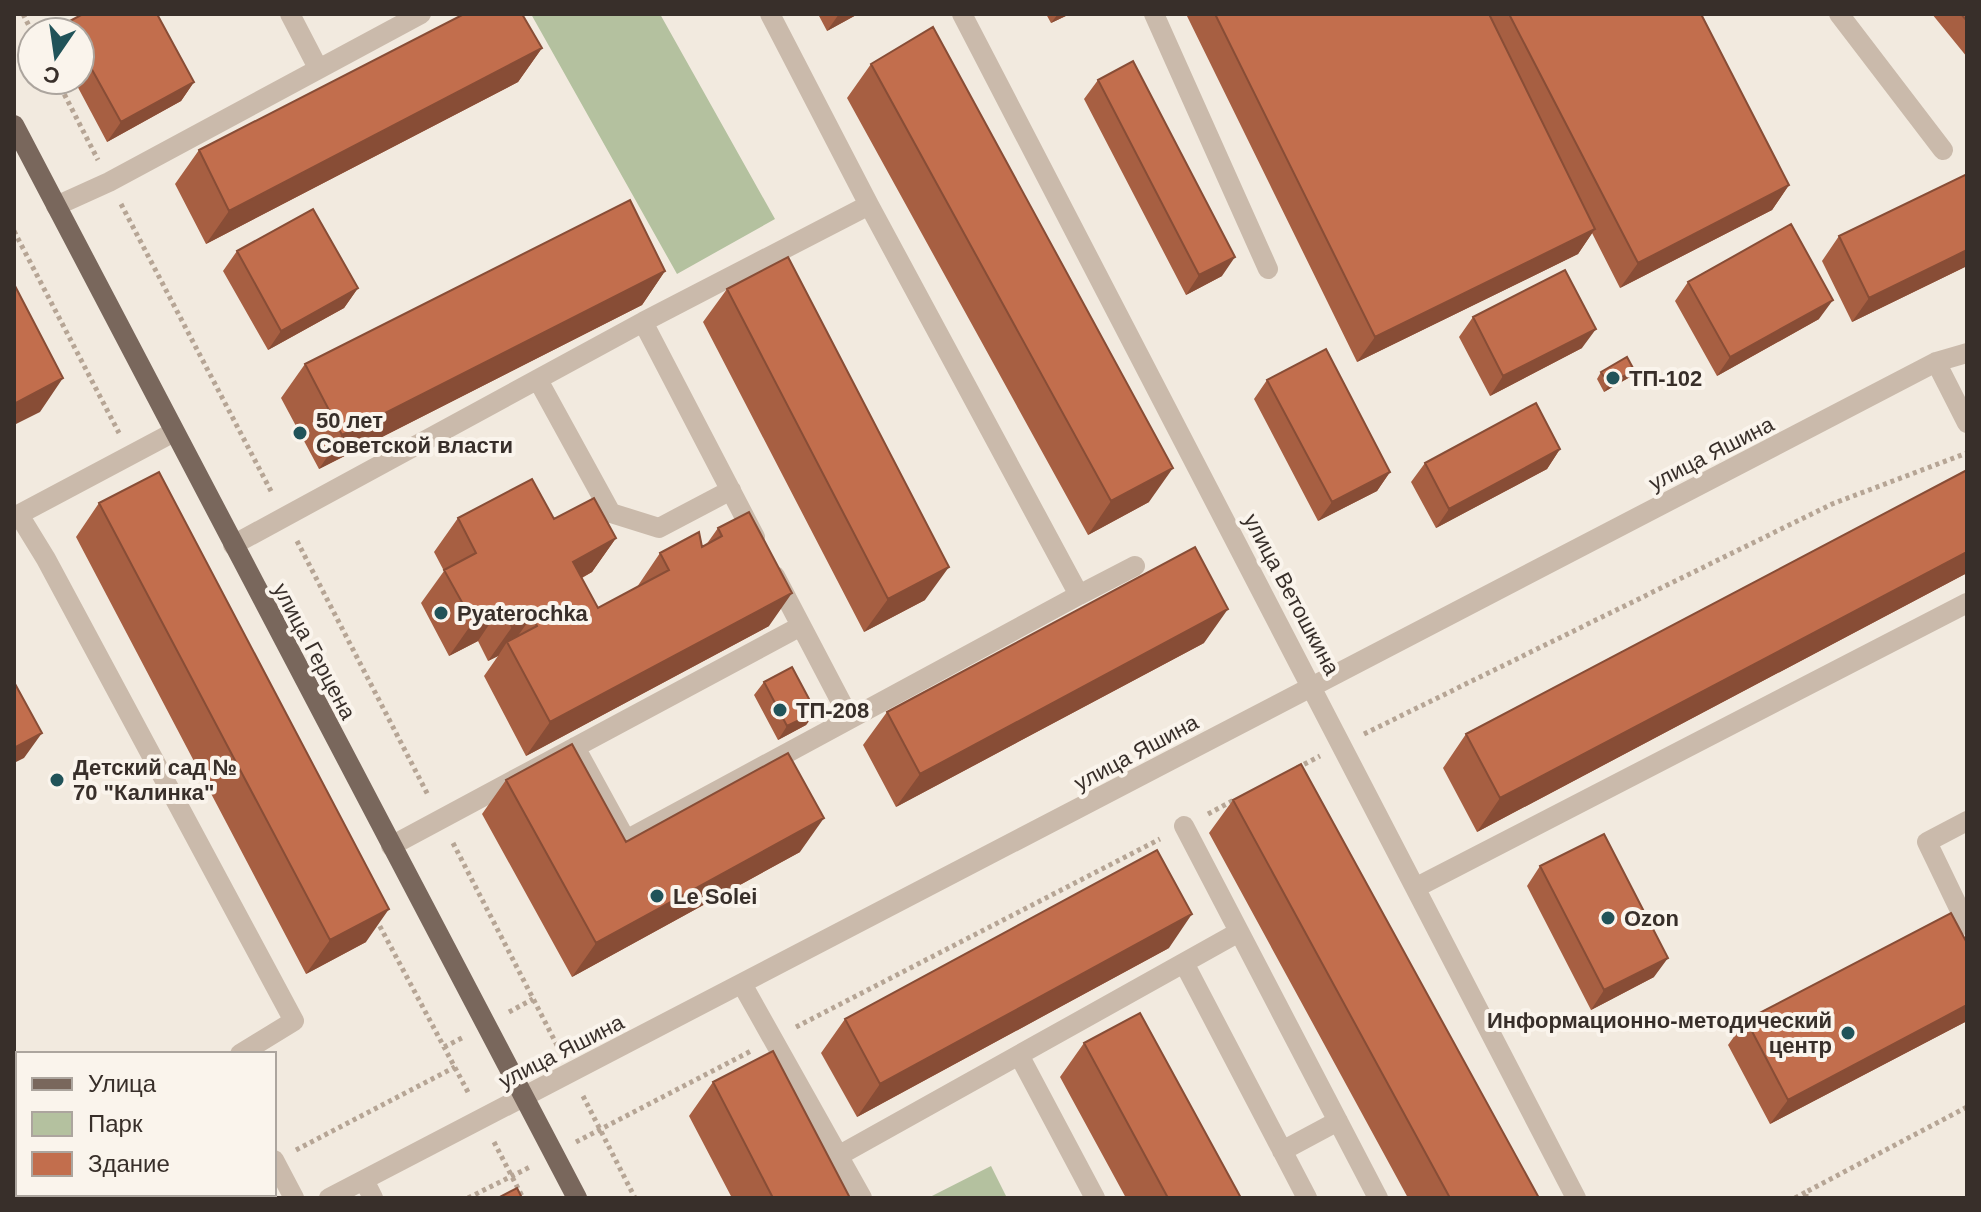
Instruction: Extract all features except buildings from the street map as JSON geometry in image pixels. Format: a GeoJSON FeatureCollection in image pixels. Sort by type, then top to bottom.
{"type":"FeatureCollection","features":[{"type":"Feature","properties":{"kind":"main road","name":"улица Герцена"},"geometry":{"type":"LineString","coordinates":[[14,125],[577,1198]]}},
{"type":"Feature","properties":{"kind":"street"},"geometry":{"type":"LineString","coordinates":[[290,14],[318,68]]}},
{"type":"Feature","properties":{"kind":"street"},"geometry":{"type":"LineString","coordinates":[[56,206],[109,182],[421,14]]}},
{"type":"Feature","properties":{"kind":"street"},"geometry":{"type":"LineString","coordinates":[[770,14],[1079,595]]}},
{"type":"Feature","properties":{"kind":"street"},"geometry":{"type":"LineString","coordinates":[[1154,14],[1268,269]]}},
{"type":"Feature","properties":{"kind":"street"},"geometry":{"type":"LineString","coordinates":[[1839,14],[1943,150]]}},
{"type":"Feature","properties":{"kind":"street","name":"улица Ветошкина"},"geometry":{"type":"LineString","coordinates":[[965,15],[1576,1198]]}},
{"type":"Feature","properties":{"kind":"street"},"geometry":{"type":"LineString","coordinates":[[233,545],[643,322],[869,205]]}},
{"type":"Feature","properties":{"kind":"street"},"geometry":{"type":"LineString","coordinates":[[643,322],[850,719]]}},
{"type":"Feature","properties":{"kind":"street","name":"улица Яшина"},"geometry":{"type":"LineString","coordinates":[[329,1198],[368,1189],[524,1097],[1936,362],[1967,353]]}},
{"type":"Feature","properties":{"kind":"street"},"geometry":{"type":"LineString","coordinates":[[1936,362],[1967,423]]}},
{"type":"Feature","properties":{"kind":"street"},"geometry":{"type":"LineString","coordinates":[[538,380],[611,513],[659,528],[731,490]]}},
{"type":"Feature","properties":{"kind":"street"},"geometry":{"type":"LineString","coordinates":[[174,432],[16,516],[46,559],[294,1021],[243,1052]]}},
{"type":"Feature","properties":{"kind":"street"},"geometry":{"type":"LineString","coordinates":[[575,747],[626,840],[1135,566]]}},
{"type":"Feature","properties":{"kind":"street"},"geometry":{"type":"LineString","coordinates":[[1417,887],[1967,603]]}},
{"type":"Feature","properties":{"kind":"street"},"geometry":{"type":"LineString","coordinates":[[391,846],[801,626]]}},
{"type":"Feature","properties":{"kind":"street"},"geometry":{"type":"LineString","coordinates":[[1967,821],[1927,842],[1967,925]]}},
{"type":"Feature","properties":{"kind":"street"},"geometry":{"type":"LineString","coordinates":[[1184,826],[1378,1198]]}},
{"type":"Feature","properties":{"kind":"street"},"geometry":{"type":"LineString","coordinates":[[838,1156],[1239,932]]}},
{"type":"Feature","properties":{"kind":"street"},"geometry":{"type":"LineString","coordinates":[[1184,963],[1307,1198]]}},
{"type":"Feature","properties":{"kind":"street"},"geometry":{"type":"LineString","coordinates":[[742,984],[862,1198]]}},
{"type":"Feature","properties":{"kind":"street"},"geometry":{"type":"LineString","coordinates":[[1019,1055],[1095,1198]]}},
{"type":"Feature","properties":{"kind":"street"},"geometry":{"type":"LineString","coordinates":[[1282,1151],[1338,1121]]}},
{"type":"Feature","properties":{"kind":"street"},"geometry":{"type":"LineString","coordinates":[[276,1165],[294,1198]]}},
{"type":"Feature","properties":{"kind":"path"},"geometry":{"type":"LineString","coordinates":[[65,96],[635,1198]]}},
{"type":"Feature","properties":{"kind":"path"},"geometry":{"type":"LineString","coordinates":[[14,231],[131,455]]}},
{"type":"Feature","properties":{"kind":"path"},"geometry":{"type":"LineString","coordinates":[[1290,771],[1832,504],[1967,453]]}},
{"type":"Feature","properties":{"kind":"path"},"geometry":{"type":"LineString","coordinates":[[468,1198],[1237,799]]}},
{"type":"Feature","properties":{"kind":"path"},"geometry":{"type":"LineString","coordinates":[[370,906],[523,1198]]}},
{"type":"Feature","properties":{"kind":"path"},"geometry":{"type":"LineString","coordinates":[[276,1160],[455,1067]]}},
{"type":"Feature","properties":{"kind":"path"},"geometry":{"type":"LineString","coordinates":[[1795,1198],[1806,1195],[1967,1107]]}},
{"type":"Feature","properties":{"kind":"green space"},"geometry":{"type":"Polygon","coordinates":[[[531,14],[660,14],[775,219],[677,274],[531,14]]]}},
{"type":"Feature","properties":{"kind":"green space"},"geometry":{"type":"Polygon","coordinates":[[[991,1166],[1007,1198],[928,1198],[991,1166]]]}},
{"type":"Feature","properties":{"kind":"place","name":"ТП-102"},"geometry":{"type":"Point","coordinates":[1613,378]}},
{"type":"Feature","properties":{"kind":"place","name":"50 лет Советской власти"},"geometry":{"type":"Point","coordinates":[300,433]}},
{"type":"Feature","properties":{"kind":"place","name":"Pyaterochka"},"geometry":{"type":"Point","coordinates":[441,613]}},
{"type":"Feature","properties":{"kind":"place","name":"ТП-208"},"geometry":{"type":"Point","coordinates":[780,710]}},
{"type":"Feature","properties":{"kind":"place","name":"Детский сад № 70 \"Калинка\""},"geometry":{"type":"Point","coordinates":[57,780]}},
{"type":"Feature","properties":{"kind":"place","name":"Le Solei"},"geometry":{"type":"Point","coordinates":[657,896]}},
{"type":"Feature","properties":{"kind":"place","name":"Ozon"},"geometry":{"type":"Point","coordinates":[1608,918]}},
{"type":"Feature","properties":{"kind":"place","name":"Информационно-методический центр"},"geometry":{"type":"Point","coordinates":[1848,1033]}}]}
